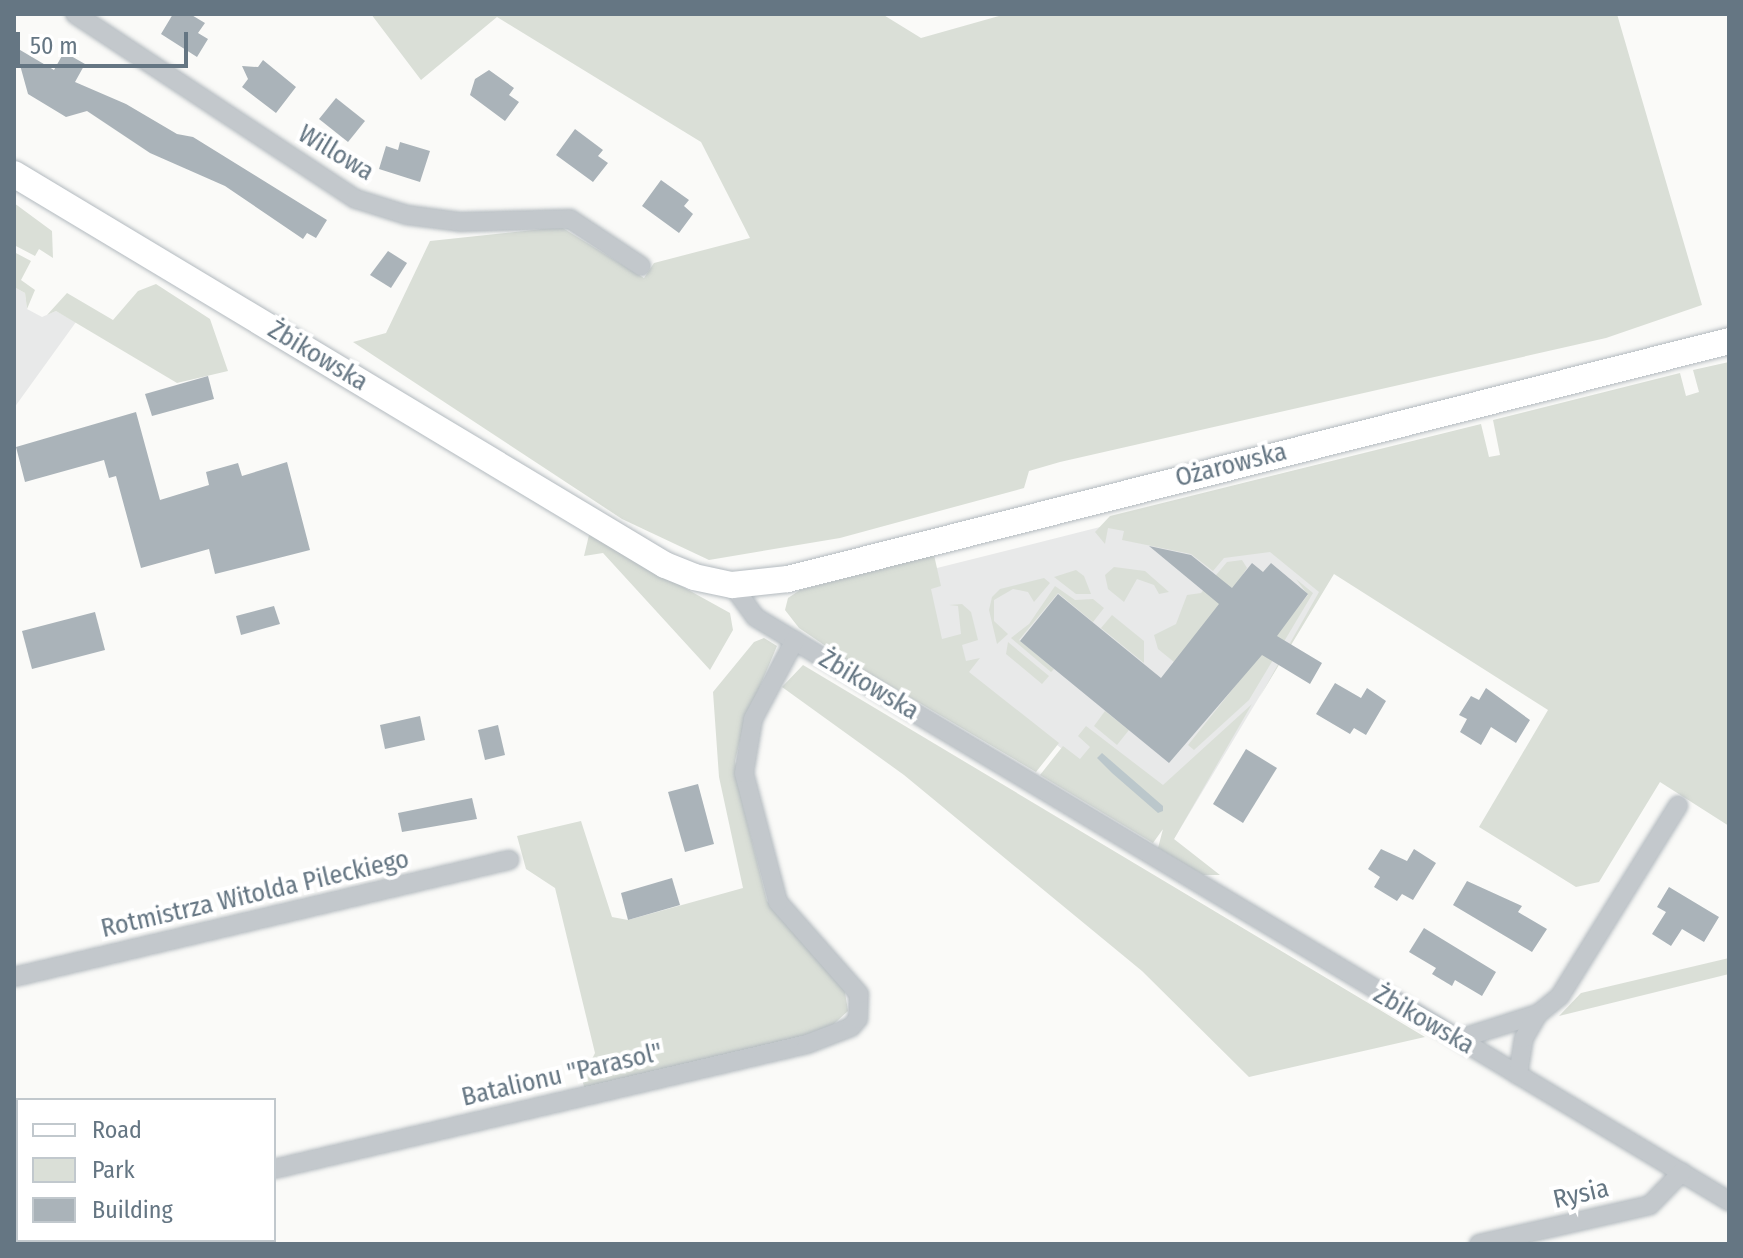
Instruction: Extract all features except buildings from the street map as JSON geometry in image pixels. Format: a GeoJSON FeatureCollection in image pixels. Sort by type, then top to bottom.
{"type":"FeatureCollection","features":[{"type":"Feature","properties":{"kind":"main road","name":"Żbikowska"},"geometry":{"type":"LineString","coordinates":[[14,174],[665,565],[732,585]]}},
{"type":"Feature","properties":{"kind":"main road","name":"Ożarowska"},"geometry":{"type":"LineString","coordinates":[[732,585],[788,579],[1729,341]]}},
{"type":"Feature","properties":{"kind":"street","name":"Willowa"},"geometry":{"type":"LineString","coordinates":[[75,14],[356,199],[407,215],[460,222],[570,219],[641,266]]}},
{"type":"Feature","properties":{"kind":"street","name":"Żbikowska"},"geometry":{"type":"LineString","coordinates":[[732,585],[755,617],[1729,1201]]}},
{"type":"Feature","properties":{"kind":"street","name":"Batalionu \"Parasol\""},"geometry":{"type":"LineString","coordinates":[[276,1169],[807,1044],[842,1032],[858,1019],[859,994],[773,893],[744,773],[753,719],[795,640]]}},
{"type":"Feature","properties":{"kind":"street"},"geometry":{"type":"LineString","coordinates":[[1518,1075],[1524,1038],[1538,1014],[1560,996],[1678,806]]}},
{"type":"Feature","properties":{"kind":"street","name":"Rotmistrza Witolda Pileckiego"},"geometry":{"type":"LineString","coordinates":[[14,977],[509,860]]}},
{"type":"Feature","properties":{"kind":"street"},"geometry":{"type":"LineString","coordinates":[[1459,1039],[1538,1014]]}},
{"type":"Feature","properties":{"kind":"street","name":"Rysia"},"geometry":{"type":"LineString","coordinates":[[1479,1244],[1650,1205],[1682,1172]]}},
{"type":"Feature","properties":{"kind":"shaded area"},"geometry":{"type":"Polygon","coordinates":[[[14,287],[25,293],[27,309],[42,317],[56,311],[76,322],[14,408],[14,287]]]}},
{"type":"Feature","properties":{"kind":"shaded area"},"geometry":{"type":"Polygon","coordinates":[[[1104,526],[1292,548],[1333,574],[1174,839],[944,654],[919,607],[937,568],[1104,526]]]}},
{"type":"Feature","properties":{"kind":"shaded area"},"geometry":{"type":"Polygon","coordinates":[[[1102,753],[1163,806],[1163,811],[1158,813],[1112,773],[1097,758],[1102,753]]]}},
{"type":"Feature","properties":{"kind":"green space"},"geometry":{"type":"Polygon","coordinates":[[[371,14],[882,14],[921,38],[1006,14],[1617,14],[1702,305],[1606,338],[1060,462],[1029,471],[1024,488],[840,538],[709,560],[622,519],[353,342],[386,333],[430,241],[561,227],[644,278],[654,263],[750,238],[701,142],[497,17],[421,80],[371,14]]]}},
{"type":"Feature","properties":{"kind":"green space"},"geometry":{"type":"Polygon","coordinates":[[[14,203],[52,231],[53,258],[39,249],[35,256],[14,245],[14,203]]]}},
{"type":"Feature","properties":{"kind":"green space"},"geometry":{"type":"Polygon","coordinates":[[[14,252],[31,261],[21,280],[35,290],[27,309],[25,293],[14,287],[14,252]]]}},
{"type":"Feature","properties":{"kind":"green space"},"geometry":{"type":"Polygon","coordinates":[[[156,284],[210,319],[228,371],[177,383],[56,311],[47,315],[67,293],[113,320],[138,291],[156,284]]]}},
{"type":"Feature","properties":{"kind":"green space"},"geometry":{"type":"Polygon","coordinates":[[[1729,362],[1729,826],[1660,782],[1599,882],[1576,887],[1479,827],[1548,710],[1334,574],[1259,698],[1319,592],[1270,552],[1224,558],[1213,571],[1191,554],[1122,540],[1124,531],[1108,528],[1105,544],[1095,532],[1110,516],[1481,424],[1489,457],[1500,455],[1493,420],[1680,373],[1686,396],[1699,392],[1693,370],[1729,362]]]}},
{"type":"Feature","properties":{"kind":"green space"},"geometry":{"type":"Polygon","coordinates":[[[589,535],[730,613],[733,630],[710,670],[603,553],[584,556],[589,535]]]}},
{"type":"Feature","properties":{"kind":"green space"},"geometry":{"type":"Polygon","coordinates":[[[934,555],[941,586],[931,589],[942,639],[961,634],[958,606],[949,605],[962,604],[971,612],[978,640],[962,645],[966,661],[980,658],[969,672],[1059,743],[1036,772],[842,657],[799,628],[785,610],[788,598],[800,590],[934,555]]]}},
{"type":"Feature","properties":{"kind":"green space"},"geometry":{"type":"Polygon","coordinates":[[[1242,560],[1247,568],[1238,582],[1174,662],[1158,649],[1154,635],[1176,624],[1187,595],[1201,593],[1227,562],[1242,560]]]}},
{"type":"Feature","properties":{"kind":"green space"},"geometry":{"type":"Polygon","coordinates":[[[1114,567],[1145,571],[1169,592],[1159,594],[1154,585],[1137,579],[1124,602],[1108,589],[1105,575],[1114,567]]]}},
{"type":"Feature","properties":{"kind":"green space"},"geometry":{"type":"Polygon","coordinates":[[[1076,570],[1084,576],[1091,594],[1076,594],[1054,577],[1076,570]]]}},
{"type":"Feature","properties":{"kind":"green space"},"geometry":{"type":"Polygon","coordinates":[[[1044,578],[1050,583],[1034,602],[1028,592],[1013,589],[994,600],[994,621],[1008,634],[997,644],[989,610],[992,597],[1000,589],[1044,578]]]}},
{"type":"Feature","properties":{"kind":"green space"},"geometry":{"type":"Polygon","coordinates":[[[1296,579],[1313,593],[1249,700],[1194,750],[1188,745],[1308,595],[1296,579]]]}},
{"type":"Feature","properties":{"kind":"green space"},"geometry":{"type":"Polygon","coordinates":[[[1055,586],[1075,600],[1093,599],[1104,608],[1093,622],[1058,593],[1019,640],[1054,669],[1051,672],[1011,638],[1029,624],[1055,586]]]}},
{"type":"Feature","properties":{"kind":"green space"},"geometry":{"type":"Polygon","coordinates":[[[1112,615],[1144,641],[1144,663],[1101,628],[1112,615]]]}},
{"type":"Feature","properties":{"kind":"green space"},"geometry":{"type":"Polygon","coordinates":[[[764,638],[777,646],[744,724],[735,761],[741,797],[767,901],[844,986],[848,1011],[824,1033],[585,1090],[582,1079],[595,1053],[555,888],[526,869],[517,836],[581,821],[612,917],[628,920],[743,888],[719,777],[713,692],[754,642],[764,638]]]}},
{"type":"Feature","properties":{"kind":"green space"},"geometry":{"type":"Polygon","coordinates":[[[1008,642],[1049,676],[1042,684],[1006,654],[1008,642]]]}},
{"type":"Feature","properties":{"kind":"green space"},"geometry":{"type":"Polygon","coordinates":[[[803,665],[1425,1037],[1249,1077],[1142,971],[904,775],[782,687],[803,665]]]}},
{"type":"Feature","properties":{"kind":"green space"},"geometry":{"type":"Polygon","coordinates":[[[1252,704],[1174,839],[1220,875],[1203,875],[1158,848],[1163,829],[1153,843],[1040,775],[1063,746],[1080,759],[1090,747],[1078,736],[1086,726],[1163,785],[1252,704]]]}},
{"type":"Feature","properties":{"kind":"green space"},"geometry":{"type":"Polygon","coordinates":[[[1105,711],[1129,730],[1117,745],[1094,726],[1105,711]]]}},
{"type":"Feature","properties":{"kind":"green space"},"geometry":{"type":"Polygon","coordinates":[[[1729,958],[1729,974],[1559,1016],[1581,993],[1729,958]]]}}]}
